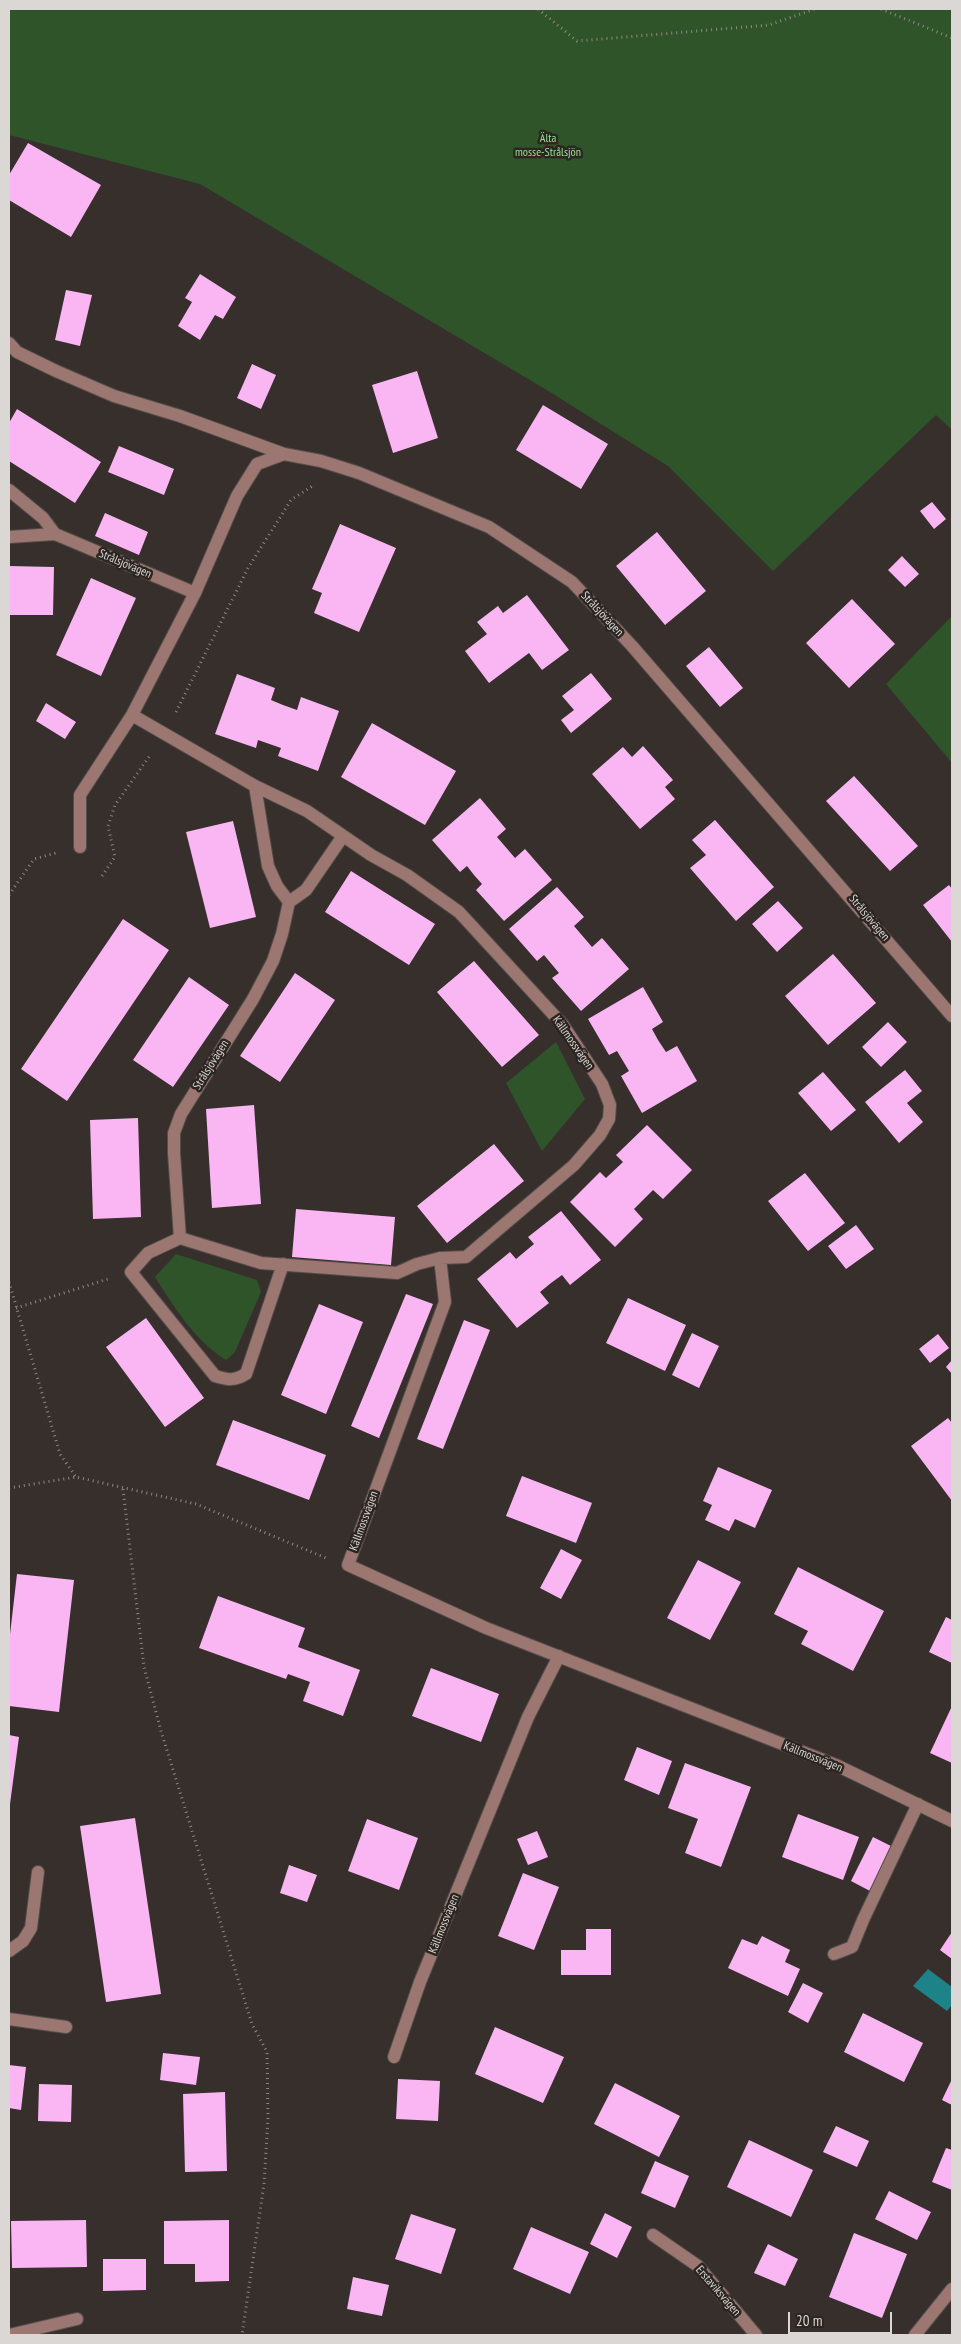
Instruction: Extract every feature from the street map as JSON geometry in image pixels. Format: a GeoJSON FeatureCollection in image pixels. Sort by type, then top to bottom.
{"type":"FeatureCollection","features":[{"type":"Feature","properties":{"kind":"street","name":"Strålsjövägen"},"geometry":{"type":"LineString","coordinates":[[9,343],[17,352],[40,364],[114,396],[180,416],[284,454],[321,461],[359,473],[489,527],[572,582],[632,646],[815,855],[952,1016]]}},
{"type":"Feature","properties":{"kind":"street"},"geometry":{"type":"LineString","coordinates":[[80,847],[80,795],[132,715],[195,593],[237,496],[257,464],[284,454]]}},
{"type":"Feature","properties":{"kind":"street","name":"Strålsjövägen"},"geometry":{"type":"LineString","coordinates":[[9,490],[43,518],[55,534]]}},
{"type":"Feature","properties":{"kind":"street","name":"Strålsjövägen"},"geometry":{"type":"LineString","coordinates":[[9,536],[55,534],[195,593]]}},
{"type":"Feature","properties":{"kind":"street"},"geometry":{"type":"LineString","coordinates":[[132,715],[255,786],[308,812],[343,836],[306,890],[289,902],[277,886],[268,866],[255,786]]}},
{"type":"Feature","properties":{"kind":"street","name":"Källmossvägen"},"geometry":{"type":"LineString","coordinates":[[180,1238],[261,1263],[397,1273],[417,1264],[440,1258],[466,1257],[574,1164],[600,1134],[609,1119],[610,1105],[602,1084],[563,1024],[459,912],[407,875],[343,836]]}},
{"type":"Feature","properties":{"kind":"street","name":"Strålsjövägen"},"geometry":{"type":"LineString","coordinates":[[180,1238],[174,1133],[181,1114],[253,999],[273,961],[282,934],[289,902]]}},
{"type":"Feature","properties":{"kind":"street"},"geometry":{"type":"LineString","coordinates":[[180,1238],[148,1253],[131,1272],[215,1376],[228,1380],[237,1379],[246,1374],[283,1264]]}},
{"type":"Feature","properties":{"kind":"street","name":"Källmossvägen"},"geometry":{"type":"LineString","coordinates":[[440,1258],[446,1302],[348,1565],[486,1628],[836,1765],[952,1821]]}},
{"type":"Feature","properties":{"kind":"street","name":"Källmossvägen"},"geometry":{"type":"LineString","coordinates":[[394,2057],[420,1982],[528,1717],[559,1656]]}},
{"type":"Feature","properties":{"kind":"street"},"geometry":{"type":"LineString","coordinates":[[834,1954],[852,1947],[918,1804]]}},
{"type":"Feature","properties":{"kind":"street"},"geometry":{"type":"LineString","coordinates":[[9,1951],[23,1942],[31,1928],[38,1872]]}},
{"type":"Feature","properties":{"kind":"street"},"geometry":{"type":"LineString","coordinates":[[9,2019],[66,2027]]}},
{"type":"Feature","properties":{"kind":"street","name":"Erstaviksvägen"},"geometry":{"type":"LineString","coordinates":[[653,2235],[698,2266],[756,2335]]}},
{"type":"Feature","properties":{"kind":"street"},"geometry":{"type":"LineString","coordinates":[[915,2335],[952,2289]]}},
{"type":"Feature","properties":{"kind":"street"},"geometry":{"type":"LineString","coordinates":[[9,2335],[76,2319]]}},
{"type":"Feature","properties":{"kind":"path"},"geometry":{"type":"LineString","coordinates":[[538,9],[577,41],[769,25],[816,9]]}},
{"type":"Feature","properties":{"kind":"path"},"geometry":{"type":"LineString","coordinates":[[881,9],[952,38]]}},
{"type":"Feature","properties":{"kind":"path"},"geometry":{"type":"LineString","coordinates":[[102,876],[115,857],[108,826],[115,804],[165,734],[248,568],[291,500],[317,483]]}},
{"type":"Feature","properties":{"kind":"path"},"geometry":{"type":"LineString","coordinates":[[9,895],[34,859],[80,847]]}},
{"type":"Feature","properties":{"kind":"path"},"geometry":{"type":"LineString","coordinates":[[16,1308],[131,1272]]}},
{"type":"Feature","properties":{"kind":"path"},"geometry":{"type":"LineString","coordinates":[[9,1282],[60,1454],[76,1477]]}},
{"type":"Feature","properties":{"kind":"path"},"geometry":{"type":"LineString","coordinates":[[9,1488],[76,1477],[196,1504],[336,1562],[348,1565]]}},
{"type":"Feature","properties":{"kind":"path"},"geometry":{"type":"LineString","coordinates":[[123,1489],[144,1667],[164,1740],[252,2024],[267,2052],[268,2118],[264,2184],[242,2335]]}},
{"type":"Feature","properties":{"kind":"green space","name":"Älta mosse-Strålsjön"},"geometry":{"type":"Polygon","coordinates":[[[9,9],[952,9],[952,430],[936,415],[773,571],[668,466],[550,392],[200,184],[9,135],[9,9]]]}},
{"type":"Feature","properties":{"kind":"green space"},"geometry":{"type":"Polygon","coordinates":[[[952,616],[952,763],[886,684],[952,616]]]}},
{"type":"Feature","properties":{"kind":"green space"},"geometry":{"type":"Polygon","coordinates":[[[556,1042],[585,1099],[542,1151],[506,1083],[556,1042]]]}},
{"type":"Feature","properties":{"kind":"green space"},"geometry":{"type":"Polygon","coordinates":[[[176,1254],[257,1280],[261,1292],[235,1352],[226,1360],[204,1343],[186,1323],[155,1277],[176,1254]]]}},
{"type":"Feature","properties":{"kind":"water"},"geometry":{"type":"Polygon","coordinates":[[[928,1969],[952,1987],[952,2005],[947,2011],[913,1986],[928,1969]]]}},
{"type":"Feature","properties":{"kind":"building"},"geometry":{"type":"Polygon","coordinates":[[[28,143],[101,185],[71,237],[9,200],[9,175],[28,143]]]}},
{"type":"Feature","properties":{"kind":"building"},"geometry":{"type":"Polygon","coordinates":[[[200,274],[236,297],[223,319],[215,315],[200,340],[178,326],[192,302],[185,298],[200,274]]]}},
{"type":"Feature","properties":{"kind":"building"},"geometry":{"type":"Polygon","coordinates":[[[66,290],[92,295],[80,346],[55,340],[66,290]]]}},
{"type":"Feature","properties":{"kind":"building"},"geometry":{"type":"Polygon","coordinates":[[[252,364],[276,375],[261,409],[237,398],[252,364]]]}},
{"type":"Feature","properties":{"kind":"building"},"geometry":{"type":"Polygon","coordinates":[[[417,371],[438,438],[393,453],[372,385],[417,371]]]}},
{"type":"Feature","properties":{"kind":"building"},"geometry":{"type":"Polygon","coordinates":[[[543,405],[608,444],[581,489],[516,450],[543,405]]]}},
{"type":"Feature","properties":{"kind":"building"},"geometry":{"type":"Polygon","coordinates":[[[17,409],[101,462],[75,503],[9,461],[9,423],[17,409]]]}},
{"type":"Feature","properties":{"kind":"building"},"geometry":{"type":"Polygon","coordinates":[[[119,446],[174,469],[164,495],[108,472],[119,446]]]}},
{"type":"Feature","properties":{"kind":"building"},"geometry":{"type":"Polygon","coordinates":[[[932,502],[946,519],[934,529],[920,511],[932,502]]]}},
{"type":"Feature","properties":{"kind":"building"},"geometry":{"type":"Polygon","coordinates":[[[105,513],[148,532],[139,555],[95,536],[105,513]]]}},
{"type":"Feature","properties":{"kind":"building"},"geometry":{"type":"Polygon","coordinates":[[[340,524],[396,548],[359,632],[314,613],[322,593],[312,589],[340,524]]]}},
{"type":"Feature","properties":{"kind":"building"},"geometry":{"type":"Polygon","coordinates":[[[657,532],[706,591],[665,625],[616,566],[657,532]]]}},
{"type":"Feature","properties":{"kind":"building"},"geometry":{"type":"Polygon","coordinates":[[[902,556],[919,574],[905,587],[888,570],[902,556]]]}},
{"type":"Feature","properties":{"kind":"building"},"geometry":{"type":"Polygon","coordinates":[[[9,566],[54,567],[53,615],[9,615],[9,566]]]}},
{"type":"Feature","properties":{"kind":"building"},"geometry":{"type":"Polygon","coordinates":[[[91,578],[136,598],[101,676],[56,655],[91,578]]]}},
{"type":"Feature","properties":{"kind":"building"},"geometry":{"type":"Polygon","coordinates":[[[527,595],[569,650],[542,670],[529,653],[489,683],[465,651],[487,634],[477,622],[498,606],[503,613],[527,595]]]}},
{"type":"Feature","properties":{"kind":"building"},"geometry":{"type":"Polygon","coordinates":[[[852,599],[895,644],[849,688],[806,643],[852,599]]]}},
{"type":"Feature","properties":{"kind":"building"},"geometry":{"type":"Polygon","coordinates":[[[709,647],[743,688],[720,707],[686,666],[709,647]]]}},
{"type":"Feature","properties":{"kind":"building"},"geometry":{"type":"Polygon","coordinates":[[[591,673],[612,699],[571,733],[561,720],[574,710],[562,696],[591,673]]]}},
{"type":"Feature","properties":{"kind":"building"},"geometry":{"type":"Polygon","coordinates":[[[237,674],[275,688],[271,700],[283,705],[297,710],[301,697],[339,711],[318,771],[278,756],[281,748],[258,740],[256,748],[215,734],[237,674]]]}},
{"type":"Feature","properties":{"kind":"building"},"geometry":{"type":"Polygon","coordinates":[[[46,703],[76,722],[65,739],[36,721],[46,703]]]}},
{"type":"Feature","properties":{"kind":"building"},"geometry":{"type":"Polygon","coordinates":[[[372,723],[456,771],[425,825],[341,777],[372,723]]]}},
{"type":"Feature","properties":{"kind":"building"},"geometry":{"type":"Polygon","coordinates":[[[643,746],[673,780],[665,787],[675,799],[640,829],[592,774],[623,747],[632,757],[643,746]]]}},
{"type":"Feature","properties":{"kind":"building"},"geometry":{"type":"Polygon","coordinates":[[[854,776],[918,846],[890,871],[826,801],[854,776]]]}},
{"type":"Feature","properties":{"kind":"building"},"geometry":{"type":"Polygon","coordinates":[[[480,798],[506,829],[497,837],[515,858],[525,849],[552,880],[504,921],[476,890],[482,884],[467,866],[460,872],[432,840],[480,798]]]}},
{"type":"Feature","properties":{"kind":"building"},"geometry":{"type":"Polygon","coordinates":[[[715,820],[774,887],[736,921],[690,868],[706,855],[692,840],[715,820]]]}},
{"type":"Feature","properties":{"kind":"building"},"geometry":{"type":"Polygon","coordinates":[[[233,821],[256,917],[210,928],[186,832],[233,821]]]}},
{"type":"Feature","properties":{"kind":"building"},"geometry":{"type":"Polygon","coordinates":[[[351,871],[435,924],[409,965],[325,912],[351,871]]]}},
{"type":"Feature","properties":{"kind":"building"},"geometry":{"type":"Polygon","coordinates":[[[949,885],[952,889],[952,942],[923,905],[949,885]]]}},
{"type":"Feature","properties":{"kind":"building"},"geometry":{"type":"Polygon","coordinates":[[[557,887],[584,917],[574,926],[592,947],[602,938],[629,969],[581,1011],[552,978],[559,973],[544,955],[537,961],[509,929],[557,887]]]}},
{"type":"Feature","properties":{"kind":"building"},"geometry":{"type":"Polygon","coordinates":[[[778,901],[803,928],[777,952],[752,924],[778,901]]]}},
{"type":"Feature","properties":{"kind":"building"},"geometry":{"type":"Polygon","coordinates":[[[123,919],[169,950],[67,1101],[21,1069],[123,919]]]}},
{"type":"Feature","properties":{"kind":"building"},"geometry":{"type":"Polygon","coordinates":[[[833,954],[876,1003],[828,1045],[785,996],[833,954]]]}},
{"type":"Feature","properties":{"kind":"building"},"geometry":{"type":"Polygon","coordinates":[[[474,961],[539,1035],[502,1067],[437,992],[474,961]]]}},
{"type":"Feature","properties":{"kind":"building"},"geometry":{"type":"Polygon","coordinates":[[[295,973],[335,1000],[280,1082],[240,1056],[295,973]]]}},
{"type":"Feature","properties":{"kind":"building"},"geometry":{"type":"Polygon","coordinates":[[[189,977],[229,1005],[173,1087],[133,1060],[189,977]]]}},
{"type":"Feature","properties":{"kind":"building"},"geometry":{"type":"Polygon","coordinates":[[[643,987],[663,1022],[652,1029],[658,1040],[666,1052],[677,1046],[697,1081],[642,1113],[621,1076],[629,1071],[617,1051],[609,1055],[588,1019],[643,987]]]}},
{"type":"Feature","properties":{"kind":"building"},"geometry":{"type":"Polygon","coordinates":[[[888,1022],[907,1042],[881,1067],[862,1047],[888,1022]]]}},
{"type":"Feature","properties":{"kind":"building"},"geometry":{"type":"Polygon","coordinates":[[[905,1070],[922,1091],[907,1103],[923,1122],[899,1143],[865,1102],[905,1070]]]}},
{"type":"Feature","properties":{"kind":"building"},"geometry":{"type":"Polygon","coordinates":[[[823,1072],[856,1110],[831,1131],[798,1093],[823,1072]]]}},
{"type":"Feature","properties":{"kind":"building"},"geometry":{"type":"Polygon","coordinates":[[[254,1105],[261,1204],[212,1208],[206,1109],[254,1105]]]}},
{"type":"Feature","properties":{"kind":"building"},"geometry":{"type":"Polygon","coordinates":[[[138,1118],[141,1217],[93,1219],[90,1120],[138,1118]]]}},
{"type":"Feature","properties":{"kind":"building"},"geometry":{"type":"Polygon","coordinates":[[[647,1125],[692,1170],[663,1199],[653,1190],[634,1209],[643,1219],[615,1247],[570,1202],[600,1172],[606,1178],[623,1162],[616,1155],[647,1125]]]}},
{"type":"Feature","properties":{"kind":"building"},"geometry":{"type":"Polygon","coordinates":[[[494,1144],[524,1181],[447,1243],[417,1206],[494,1144]]]}},
{"type":"Feature","properties":{"kind":"building"},"geometry":{"type":"Polygon","coordinates":[[[805,1173],[845,1223],[808,1251],[768,1201],[805,1173]]]}},
{"type":"Feature","properties":{"kind":"building"},"geometry":{"type":"Polygon","coordinates":[[[296,1209],[395,1217],[391,1265],[292,1257],[296,1209]]]}},
{"type":"Feature","properties":{"kind":"building"},"geometry":{"type":"Polygon","coordinates":[[[561,1211],[601,1260],[570,1285],[562,1275],[551,1283],[540,1292],[549,1303],[517,1328],[477,1279],[510,1252],[516,1259],[534,1244],[528,1237],[561,1211]]]}},
{"type":"Feature","properties":{"kind":"building"},"geometry":{"type":"Polygon","coordinates":[[[856,1225],[874,1249],[846,1269],[828,1246],[856,1225]]]}},
{"type":"Feature","properties":{"kind":"building"},"geometry":{"type":"Polygon","coordinates":[[[406,1294],[433,1304],[379,1438],[351,1426],[406,1294]]]}},
{"type":"Feature","properties":{"kind":"building"},"geometry":{"type":"Polygon","coordinates":[[[628,1298],[686,1325],[665,1371],[606,1343],[628,1298]]]}},
{"type":"Feature","properties":{"kind":"building"},"geometry":{"type":"Polygon","coordinates":[[[319,1304],[363,1322],[326,1414],[281,1395],[319,1304]]]}},
{"type":"Feature","properties":{"kind":"building"},"geometry":{"type":"Polygon","coordinates":[[[146,1318],[204,1398],[165,1427],[106,1347],[146,1318]]]}},
{"type":"Feature","properties":{"kind":"building"},"geometry":{"type":"Polygon","coordinates":[[[464,1320],[490,1330],[443,1449],[417,1439],[464,1320]]]}},
{"type":"Feature","properties":{"kind":"building"},"geometry":{"type":"Polygon","coordinates":[[[692,1333],[719,1346],[699,1388],[672,1375],[692,1333]]]}},
{"type":"Feature","properties":{"kind":"building"},"geometry":{"type":"Polygon","coordinates":[[[938,1334],[949,1348],[930,1363],[919,1349],[938,1334]]]}},
{"type":"Feature","properties":{"kind":"building"},"geometry":{"type":"Polygon","coordinates":[[[952,1360],[952,1374],[946,1367],[952,1360]]]}},
{"type":"Feature","properties":{"kind":"building"},"geometry":{"type":"Polygon","coordinates":[[[948,1418],[952,1423],[952,1501],[911,1446],[948,1418]]]}},
{"type":"Feature","properties":{"kind":"building"},"geometry":{"type":"Polygon","coordinates":[[[233,1420],[326,1455],[309,1500],[216,1465],[233,1420]]]}},
{"type":"Feature","properties":{"kind":"building"},"geometry":{"type":"Polygon","coordinates":[[[718,1467],[772,1490],[755,1528],[735,1519],[729,1531],[705,1520],[712,1505],[703,1501],[718,1467]]]}},
{"type":"Feature","properties":{"kind":"building"},"geometry":{"type":"Polygon","coordinates":[[[522,1476],[592,1503],[576,1543],[506,1516],[522,1476]]]}},
{"type":"Feature","properties":{"kind":"building"},"geometry":{"type":"Polygon","coordinates":[[[561,1549],[582,1560],[561,1599],[540,1588],[561,1549]]]}},
{"type":"Feature","properties":{"kind":"building"},"geometry":{"type":"Polygon","coordinates":[[[698,1560],[741,1582],[710,1640],[667,1618],[698,1560]]]}},
{"type":"Feature","properties":{"kind":"building"},"geometry":{"type":"Polygon","coordinates":[[[798,1567],[884,1611],[853,1671],[801,1644],[808,1631],[774,1614],[798,1567]]]}},
{"type":"Feature","properties":{"kind":"building"},"geometry":{"type":"Polygon","coordinates":[[[17,1574],[74,1580],[59,1712],[9,1706],[9,1643],[17,1574]]]}},
{"type":"Feature","properties":{"kind":"building"},"geometry":{"type":"Polygon","coordinates":[[[218,1596],[305,1628],[298,1647],[360,1670],[343,1716],[303,1701],[310,1682],[288,1674],[286,1679],[199,1648],[218,1596]]]}},
{"type":"Feature","properties":{"kind":"building"},"geometry":{"type":"Polygon","coordinates":[[[946,1617],[952,1620],[952,1663],[929,1652],[946,1617]]]}},
{"type":"Feature","properties":{"kind":"building"},"geometry":{"type":"Polygon","coordinates":[[[431,1668],[499,1694],[481,1742],[412,1716],[431,1668]]]}},
{"type":"Feature","properties":{"kind":"building"},"geometry":{"type":"Polygon","coordinates":[[[952,1706],[952,1763],[930,1753],[952,1706]]]}},
{"type":"Feature","properties":{"kind":"building"},"geometry":{"type":"Polygon","coordinates":[[[9,1735],[19,1737],[10,1804],[9,1804],[9,1735]]]}},
{"type":"Feature","properties":{"kind":"building"},"geometry":{"type":"Polygon","coordinates":[[[637,1747],[672,1761],[659,1795],[624,1780],[637,1747]]]}},
{"type":"Feature","properties":{"kind":"building"},"geometry":{"type":"Polygon","coordinates":[[[685,1763],[751,1787],[721,1867],[685,1853],[698,1819],[668,1808],[685,1763]]]}},
{"type":"Feature","properties":{"kind":"building"},"geometry":{"type":"Polygon","coordinates":[[[798,1814],[859,1837],[843,1880],[782,1857],[798,1814]]]}},
{"type":"Feature","properties":{"kind":"building"},"geometry":{"type":"Polygon","coordinates":[[[135,1818],[161,1994],[106,2002],[80,1826],[135,1818]]]}},
{"type":"Feature","properties":{"kind":"building"},"geometry":{"type":"Polygon","coordinates":[[[367,1819],[418,1838],[399,1890],[348,1871],[367,1819]]]}},
{"type":"Feature","properties":{"kind":"building"},"geometry":{"type":"Polygon","coordinates":[[[537,1831],[548,1857],[528,1865],[517,1839],[537,1831]]]}},
{"type":"Feature","properties":{"kind":"building"},"geometry":{"type":"Polygon","coordinates":[[[873,1837],[893,1847],[870,1891],[851,1881],[873,1837]]]}},
{"type":"Feature","properties":{"kind":"building"},"geometry":{"type":"Polygon","coordinates":[[[289,1865],[317,1875],[307,1902],[280,1893],[289,1865]]]}},
{"type":"Feature","properties":{"kind":"building"},"geometry":{"type":"Polygon","coordinates":[[[523,1873],[559,1887],[534,1950],[498,1936],[523,1873]]]}},
{"type":"Feature","properties":{"kind":"building"},"geometry":{"type":"Polygon","coordinates":[[[586,1929],[611,1929],[611,1975],[561,1975],[561,1950],[586,1950],[586,1929]]]}},
{"type":"Feature","properties":{"kind":"building"},"geometry":{"type":"Polygon","coordinates":[[[952,1932],[952,1959],[940,1950],[952,1932]]]}},
{"type":"Feature","properties":{"kind":"building"},"geometry":{"type":"Polygon","coordinates":[[[762,1936],[790,1950],[785,1962],[800,1969],[788,1996],[728,1968],[742,1939],[757,1945],[762,1936]]]}},
{"type":"Feature","properties":{"kind":"building"},"geometry":{"type":"Polygon","coordinates":[[[803,1983],[823,1993],[808,2023],[788,2012],[803,1983]]]}},
{"type":"Feature","properties":{"kind":"building"},"geometry":{"type":"Polygon","coordinates":[[[863,2013],[923,2043],[904,2082],[844,2052],[863,2013]]]}},
{"type":"Feature","properties":{"kind":"building"},"geometry":{"type":"Polygon","coordinates":[[[495,2027],[564,2057],[543,2103],[475,2074],[495,2027]]]}},
{"type":"Feature","properties":{"kind":"building"},"geometry":{"type":"Polygon","coordinates":[[[163,2053],[200,2057],[196,2085],[160,2080],[163,2053]]]}},
{"type":"Feature","properties":{"kind":"building"},"geometry":{"type":"Polygon","coordinates":[[[9,2065],[26,2067],[21,2110],[9,2108],[9,2065]]]}},
{"type":"Feature","properties":{"kind":"building"},"geometry":{"type":"Polygon","coordinates":[[[398,2079],[440,2081],[438,2121],[396,2119],[398,2079]]]}},
{"type":"Feature","properties":{"kind":"building"},"geometry":{"type":"Polygon","coordinates":[[[952,2079],[952,2105],[942,2100],[952,2079]]]}},
{"type":"Feature","properties":{"kind":"building"},"geometry":{"type":"Polygon","coordinates":[[[615,2083],[680,2116],[659,2157],[594,2124],[615,2083]]]}},
{"type":"Feature","properties":{"kind":"building"},"geometry":{"type":"Polygon","coordinates":[[[39,2084],[72,2085],[71,2122],[38,2121],[39,2084]]]}},
{"type":"Feature","properties":{"kind":"building"},"geometry":{"type":"Polygon","coordinates":[[[225,2092],[227,2171],[185,2172],[183,2094],[225,2092]]]}},
{"type":"Feature","properties":{"kind":"building"},"geometry":{"type":"Polygon","coordinates":[[[836,2126],[869,2141],[857,2167],[823,2152],[836,2126]]]}},
{"type":"Feature","properties":{"kind":"building"},"geometry":{"type":"Polygon","coordinates":[[[749,2140],[813,2170],[791,2217],[727,2187],[749,2140]]]}},
{"type":"Feature","properties":{"kind":"building"},"geometry":{"type":"Polygon","coordinates":[[[946,2148],[952,2150],[952,2190],[932,2182],[946,2148]]]}},
{"type":"Feature","properties":{"kind":"building"},"geometry":{"type":"Polygon","coordinates":[[[655,2161],[689,2176],[675,2208],[641,2193],[655,2161]]]}},
{"type":"Feature","properties":{"kind":"building"},"geometry":{"type":"Polygon","coordinates":[[[889,2191],[931,2212],[917,2240],[875,2219],[889,2191]]]}},
{"type":"Feature","properties":{"kind":"building"},"geometry":{"type":"Polygon","coordinates":[[[605,2213],[632,2227],[617,2258],[590,2244],[605,2213]]]}},
{"type":"Feature","properties":{"kind":"building"},"geometry":{"type":"Polygon","coordinates":[[[411,2214],[456,2229],[441,2274],[395,2259],[411,2214]]]}},
{"type":"Feature","properties":{"kind":"building"},"geometry":{"type":"Polygon","coordinates":[[[86,2220],[87,2267],[12,2268],[11,2221],[86,2220]]]}},
{"type":"Feature","properties":{"kind":"building"},"geometry":{"type":"Polygon","coordinates":[[[229,2220],[229,2281],[195,2282],[195,2264],[164,2264],[164,2221],[229,2220]]]}},
{"type":"Feature","properties":{"kind":"building"},"geometry":{"type":"Polygon","coordinates":[[[531,2227],[589,2252],[570,2294],[513,2269],[531,2227]]]}},
{"type":"Feature","properties":{"kind":"building"},"geometry":{"type":"Polygon","coordinates":[[[854,2233],[907,2254],[882,2318],[829,2297],[854,2233]]]}},
{"type":"Feature","properties":{"kind":"building"},"geometry":{"type":"Polygon","coordinates":[[[768,2244],[798,2259],[785,2286],[754,2273],[768,2244]]]}},
{"type":"Feature","properties":{"kind":"building"},"geometry":{"type":"Polygon","coordinates":[[[103,2259],[146,2259],[146,2290],[103,2291],[103,2259]]]}},
{"type":"Feature","properties":{"kind":"building"},"geometry":{"type":"Polygon","coordinates":[[[353,2277],[389,2285],[382,2316],[347,2309],[353,2277]]]}}]}
